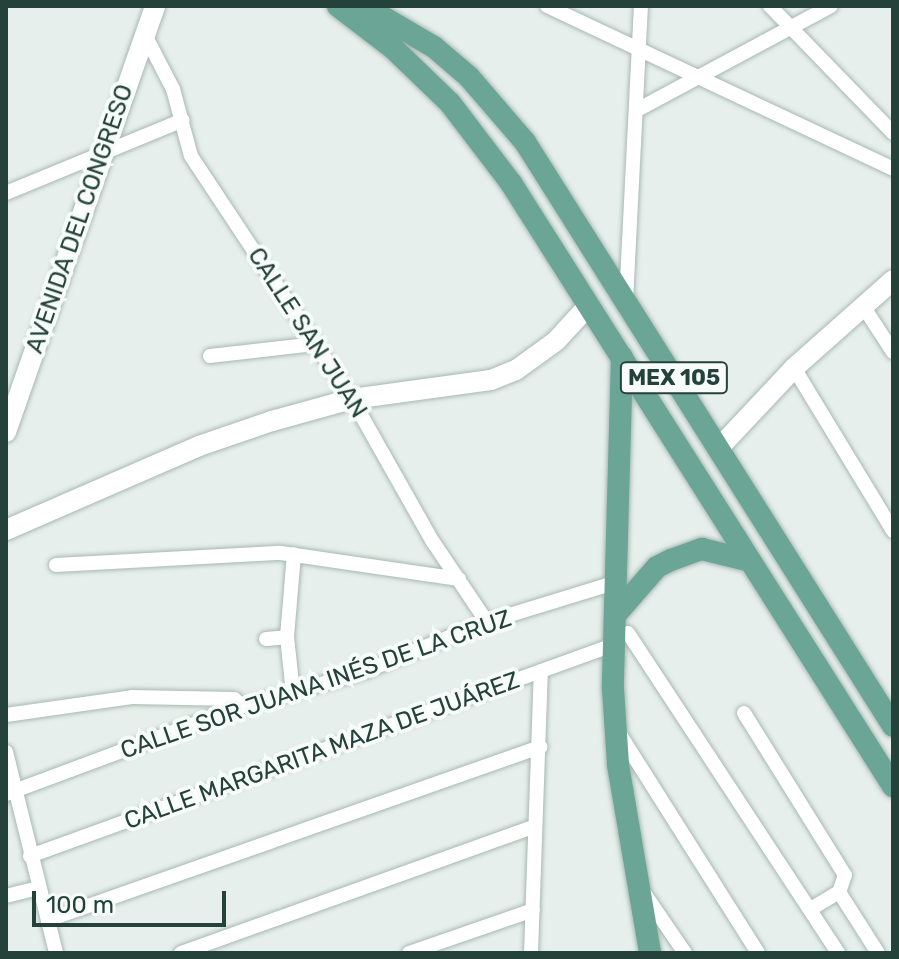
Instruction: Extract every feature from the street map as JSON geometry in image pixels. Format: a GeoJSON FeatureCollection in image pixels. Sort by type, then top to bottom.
{"type":"FeatureCollection","features":[{"type":"Feature","properties":{"kind":"main road"},"geometry":{"type":"LineString","coordinates":[[338,6],[393,48],[414,73]]}},
{"type":"Feature","properties":{"kind":"main road"},"geometry":{"type":"LineString","coordinates":[[364,6],[434,47]]}},
{"type":"Feature","properties":{"kind":"main road","name":"MEX 105"},"geometry":{"type":"LineString","coordinates":[[434,47],[469,77],[525,142],[893,726]]}},
{"type":"Feature","properties":{"kind":"main road","name":"MEX 105"},"geometry":{"type":"LineString","coordinates":[[414,73],[479,137],[622,356],[746,560],[893,786]]}},
{"type":"Feature","properties":{"kind":"main road","name":"MEX 105"},"geometry":{"type":"LineString","coordinates":[[622,356],[615,726],[650,953]]}},
{"type":"Feature","properties":{"kind":"main road"},"geometry":{"type":"LineString","coordinates":[[619,631],[657,567],[702,549],[746,560]]}},
{"type":"Feature","properties":{"kind":"street","name":"AVENIDA DEL CONGRESO"},"geometry":{"type":"LineString","coordinates":[[6,432],[155,6]]}},
{"type":"Feature","properties":{"kind":"street","name":"MEX 105"},"geometry":{"type":"LineString","coordinates":[[322,6],[414,73]]}},
{"type":"Feature","properties":{"kind":"street","name":"MEX 105"},"geometry":{"type":"LineString","coordinates":[[380,6],[434,47]]}},
{"type":"Feature","properties":{"kind":"street"},"geometry":{"type":"LineString","coordinates":[[547,6],[893,169]]}},
{"type":"Feature","properties":{"kind":"street"},"geometry":{"type":"LineString","coordinates":[[626,301],[641,6]]}},
{"type":"Feature","properties":{"kind":"street"},"geometry":{"type":"LineString","coordinates":[[770,6],[893,133]]}},
{"type":"Feature","properties":{"kind":"street"},"geometry":{"type":"LineString","coordinates":[[637,110],[699,80],[831,6]]}},
{"type":"Feature","properties":{"kind":"street","name":"CALLE SAN JUAN"},"geometry":{"type":"LineString","coordinates":[[145,35],[183,120],[191,156],[352,399],[487,622]]}},
{"type":"Feature","properties":{"kind":"street"},"geometry":{"type":"LineString","coordinates":[[6,193],[183,120]]}},
{"type":"Feature","properties":{"kind":"street"},"geometry":{"type":"LineString","coordinates":[[718,449],[794,368],[893,280]]}},
{"type":"Feature","properties":{"kind":"street"},"geometry":{"type":"LineString","coordinates":[[6,530],[199,446],[352,399],[491,380],[516,370],[556,341],[589,305]]}},
{"type":"Feature","properties":{"kind":"street"},"geometry":{"type":"LineString","coordinates":[[863,306],[893,352]]}},
{"type":"Feature","properties":{"kind":"street"},"geometry":{"type":"LineString","coordinates":[[210,356],[316,344]]}},
{"type":"Feature","properties":{"kind":"street"},"geometry":{"type":"LineString","coordinates":[[794,368],[888,511],[893,531]]}},
{"type":"Feature","properties":{"kind":"street"},"geometry":{"type":"LineString","coordinates":[[56,565],[187,554],[294,554],[459,579]]}},
{"type":"Feature","properties":{"kind":"street"},"geometry":{"type":"LineString","coordinates":[[293,693],[287,637],[294,554]]}},
{"type":"Feature","properties":{"kind":"street","name":"CALLE SOR JUANA INÉS DE LA CRUZ"},"geometry":{"type":"LineString","coordinates":[[11,792],[243,706],[363,672],[487,622],[617,582]]}},
{"type":"Feature","properties":{"kind":"street"},"geometry":{"type":"LineString","coordinates":[[619,631],[811,909],[838,953]]}},
{"type":"Feature","properties":{"kind":"street","name":"CALLE MARGARITA MAZA DE JUÁREZ"},"geometry":{"type":"LineString","coordinates":[[30,856],[541,671],[619,631]]}},
{"type":"Feature","properties":{"kind":"street"},"geometry":{"type":"LineString","coordinates":[[266,639],[287,637]]}},
{"type":"Feature","properties":{"kind":"street"},"geometry":{"type":"LineString","coordinates":[[531,953],[541,671]]}},
{"type":"Feature","properties":{"kind":"street"},"geometry":{"type":"LineString","coordinates":[[6,715],[132,697],[234,699],[243,706]]}},
{"type":"Feature","properties":{"kind":"street"},"geometry":{"type":"LineString","coordinates":[[744,713],[845,875],[839,892],[811,909]]}},
{"type":"Feature","properties":{"kind":"street"},"geometry":{"type":"LineString","coordinates":[[615,726],[758,953]]}},
{"type":"Feature","properties":{"kind":"street"},"geometry":{"type":"LineString","coordinates":[[48,920],[540,747]]}},
{"type":"Feature","properties":{"kind":"street"},"geometry":{"type":"LineString","coordinates":[[6,752],[11,792],[56,953]]}},
{"type":"Feature","properties":{"kind":"street"},"geometry":{"type":"LineString","coordinates":[[181,953],[535,826]]}},
{"type":"Feature","properties":{"kind":"street"},"geometry":{"type":"LineString","coordinates":[[639,887],[685,953]]}},
{"type":"Feature","properties":{"kind":"street"},"geometry":{"type":"LineString","coordinates":[[6,896],[39,888]]}},
{"type":"Feature","properties":{"kind":"street"},"geometry":{"type":"LineString","coordinates":[[839,892],[878,953]]}},
{"type":"Feature","properties":{"kind":"street"},"geometry":{"type":"LineString","coordinates":[[409,953],[533,910]]}}]}
